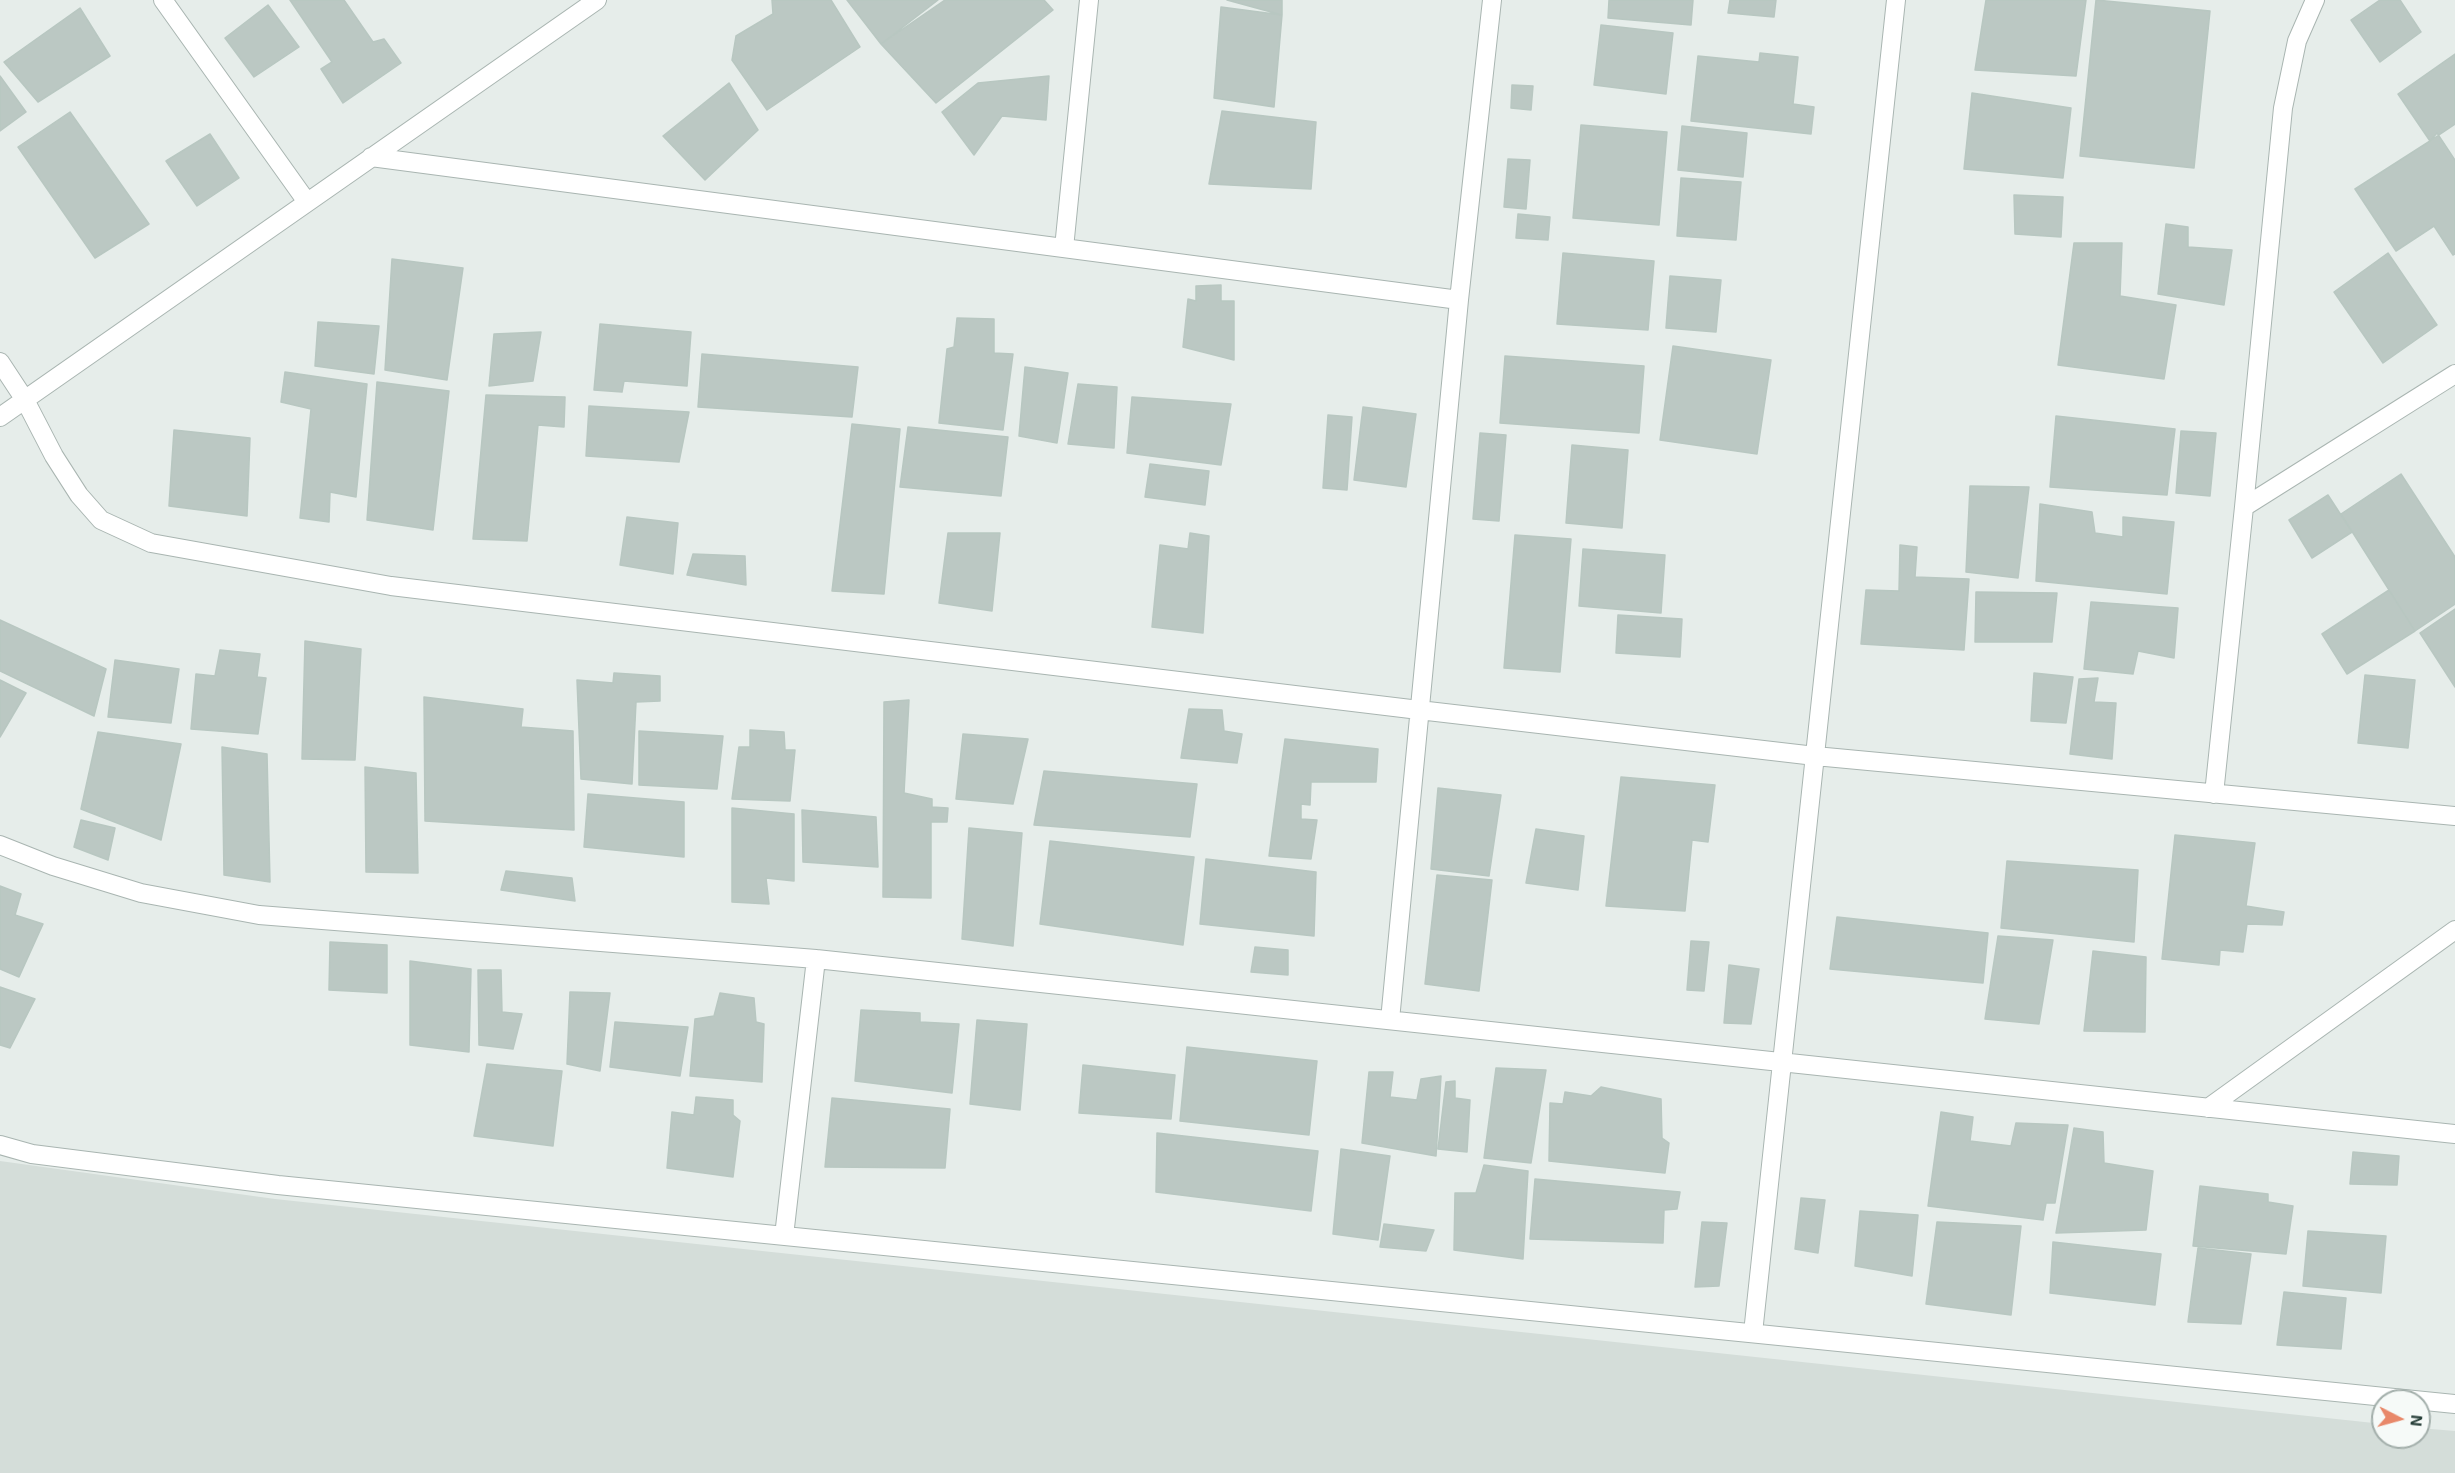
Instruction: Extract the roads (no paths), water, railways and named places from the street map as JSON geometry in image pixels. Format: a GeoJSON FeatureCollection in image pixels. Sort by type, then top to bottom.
{"type":"FeatureCollection","features":[{"type":"Feature","properties":{"kind":"street"},"geometry":{"type":"LineString","coordinates":[[164,0],[307,202]]}},
{"type":"Feature","properties":{"kind":"street"},"geometry":{"type":"LineString","coordinates":[[0,417],[597,0]]}},
{"type":"Feature","properties":{"kind":"street"},"geometry":{"type":"LineString","coordinates":[[1064,248],[1089,0]]}},
{"type":"Feature","properties":{"kind":"street"},"geometry":{"type":"LineString","coordinates":[[1390,1020],[1460,300],[1492,0]]}},
{"type":"Feature","properties":{"kind":"street"},"geometry":{"type":"LineString","coordinates":[[1753,1333],[1780,1062],[1896,0]]}},
{"type":"Feature","properties":{"kind":"street"},"geometry":{"type":"LineString","coordinates":[[2214,794],[2283,108],[2297,41],[2315,0]]}},
{"type":"Feature","properties":{"kind":"street"},"geometry":{"type":"LineString","coordinates":[[372,157],[1460,300]]}},
{"type":"Feature","properties":{"kind":"street"},"geometry":{"type":"LineString","coordinates":[[0,362],[25,400],[54,456],[79,495],[101,520],[151,543],[391,586],[1419,710],[1815,756],[2455,816]]}},
{"type":"Feature","properties":{"kind":"street"},"geometry":{"type":"LineString","coordinates":[[2244,507],[2455,374]]}},
{"type":"Feature","properties":{"kind":"street"},"geometry":{"type":"LineString","coordinates":[[0,845],[53,866],[141,893],[259,915],[816,958],[2455,1134]]}},
{"type":"Feature","properties":{"kind":"street"},"geometry":{"type":"LineString","coordinates":[[2208,1108],[2455,930]]}},
{"type":"Feature","properties":{"kind":"street"},"geometry":{"type":"LineString","coordinates":[[784,1236],[816,958]]}},
{"type":"Feature","properties":{"kind":"street"},"geometry":{"type":"LineString","coordinates":[[0,1145],[32,1154],[278,1185],[2455,1404]]}}]}
